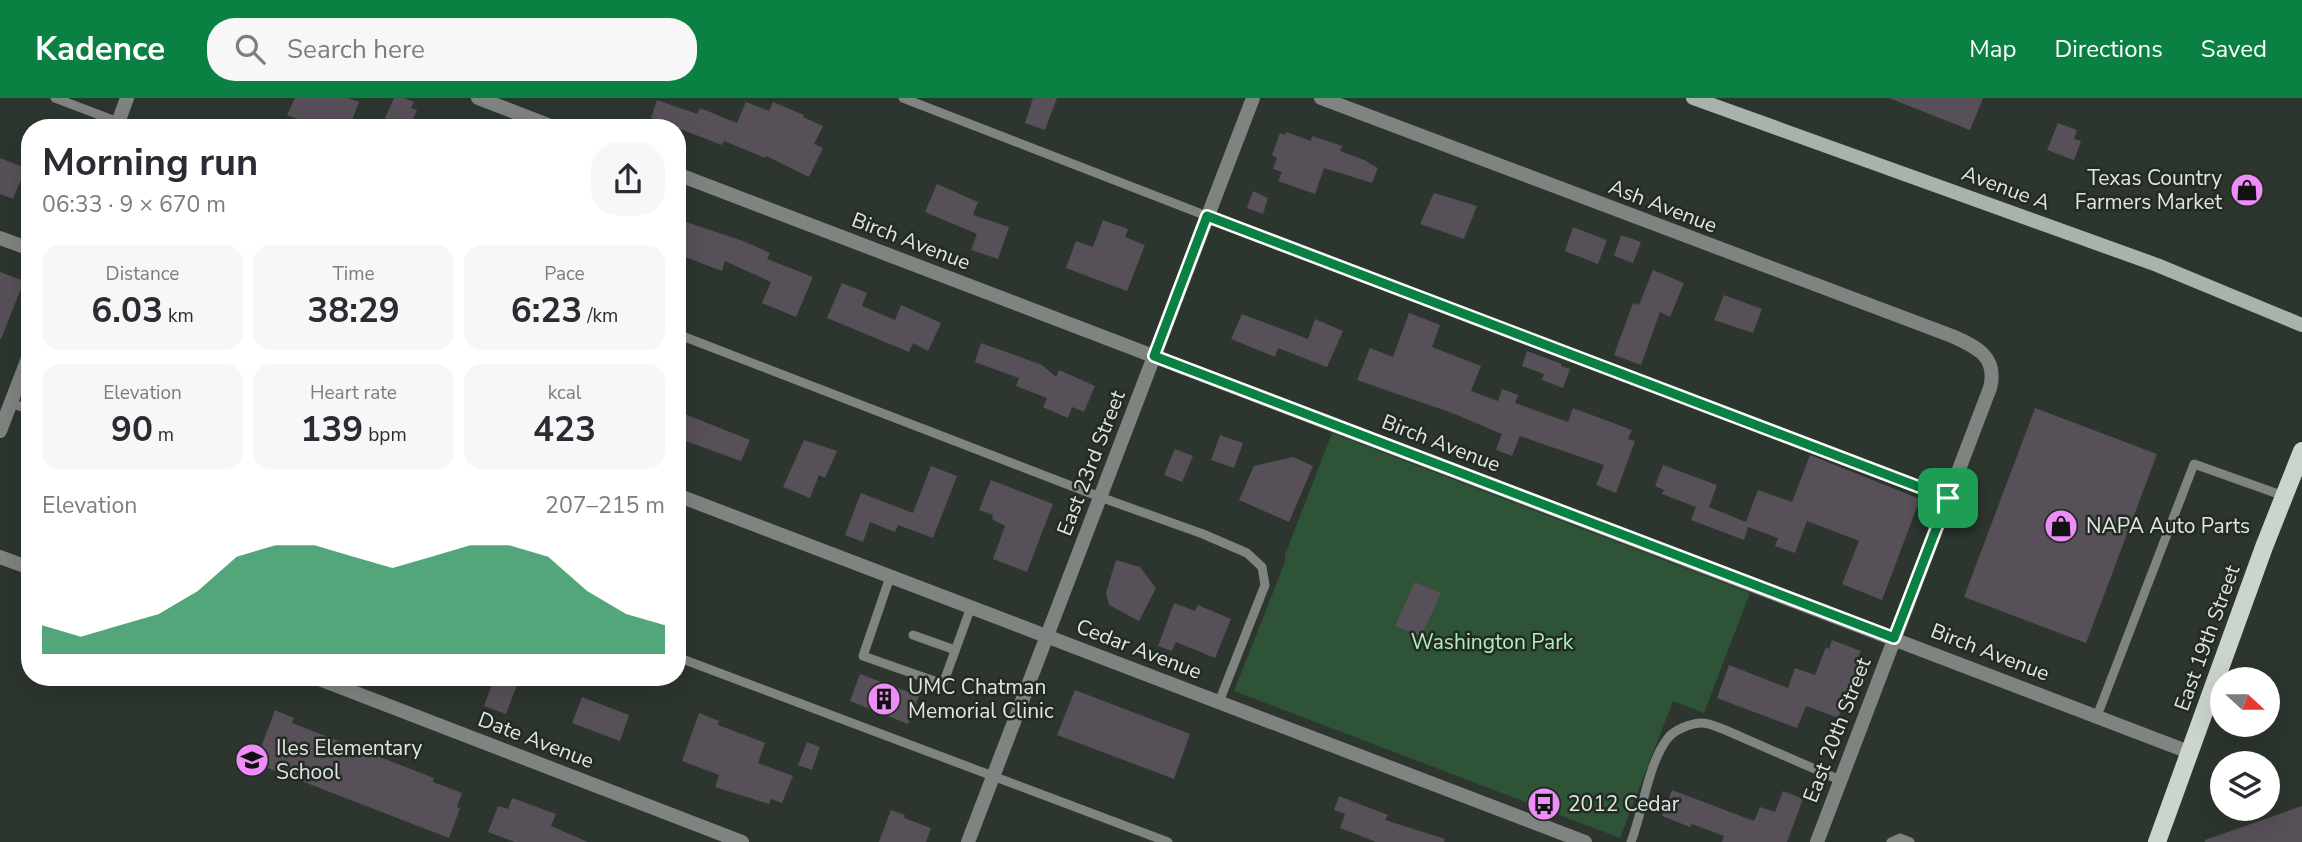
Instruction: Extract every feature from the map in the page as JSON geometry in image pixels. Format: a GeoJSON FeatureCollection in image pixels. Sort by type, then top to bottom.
{"type":"FeatureCollection","features":[{"type":"Feature","properties":{"kind":"main road","name":"Avenue A"},"geometry":{"type":"LineString","coordinates":[[1693,98],[2157,265],[2302,325]]}},
{"type":"Feature","properties":{"kind":"main road","name":"East 19th Street"},"geometry":{"type":"LineString","coordinates":[[2157,842],[2302,451]]}},
{"type":"Feature","properties":{"kind":"street"},"geometry":{"type":"LineString","coordinates":[[119,119],[127,98]]}},
{"type":"Feature","properties":{"kind":"street"},"geometry":{"type":"LineString","coordinates":[[478,98],[533,119]]}},
{"type":"Feature","properties":{"kind":"street","name":"East 23rd Street"},"geometry":{"type":"LineString","coordinates":[[968,842],[1252,98]]}},
{"type":"Feature","properties":{"kind":"street","name":"Ash Avenue"},"geometry":{"type":"LineString","coordinates":[[1321,98],[1952,336],[1987,358]]}},
{"type":"Feature","properties":{"kind":"street","name":"Birch Avenue"},"geometry":{"type":"LineString","coordinates":[[686,177],[2189,752]]}},
{"type":"Feature","properties":{"kind":"street"},"geometry":{"type":"LineString","coordinates":[[0,238],[21,246]]}},
{"type":"Feature","properties":{"kind":"street","name":"East 20th Street"},"geometry":{"type":"LineString","coordinates":[[1817,842],[1990,388],[1992,368],[1987,358]]}},
{"type":"Feature","properties":{"kind":"street"},"geometry":{"type":"LineString","coordinates":[[0,431],[21,377]]}},
{"type":"Feature","properties":{"kind":"street","name":"Cedar Avenue"},"geometry":{"type":"LineString","coordinates":[[686,498],[1585,842]]}},
{"type":"Feature","properties":{"kind":"street"},"geometry":{"type":"LineString","coordinates":[[0,557],[21,565]]}},
{"type":"Feature","properties":{"kind":"street","name":"Date Avenue"},"geometry":{"type":"LineString","coordinates":[[337,686],[742,842]]}},
{"type":"Feature","properties":{"kind":"lane"},"geometry":{"type":"LineString","coordinates":[[55,98],[103,119]]}},
{"type":"Feature","properties":{"kind":"lane"},"geometry":{"type":"LineString","coordinates":[[903,98],[1948,498]]}},
{"type":"Feature","properties":{"kind":"lane"},"geometry":{"type":"LineString","coordinates":[[686,337],[1247,553],[1262,567],[1265,585],[1219,702]]}},
{"type":"Feature","properties":{"kind":"lane"},"geometry":{"type":"LineString","coordinates":[[11,403],[21,407]]}},
{"type":"Feature","properties":{"kind":"lane"},"geometry":{"type":"LineString","coordinates":[[2097,716],[2194,464],[2284,496]]}},
{"type":"Feature","properties":{"kind":"lane"},"geometry":{"type":"LineString","coordinates":[[890,576],[863,656],[943,684],[971,607]]}},
{"type":"Feature","properties":{"kind":"lane"},"geometry":{"type":"LineString","coordinates":[[913,635],[955,650]]}},
{"type":"Feature","properties":{"kind":"lane"},"geometry":{"type":"LineString","coordinates":[[686,660],[1168,842]]}},
{"type":"Feature","properties":{"kind":"lane"},"geometry":{"type":"LineString","coordinates":[[1630,842],[1639,822],[1656,757],[1669,736],[1686,726],[1703,723],[1724,729],[1840,780]]}},
{"type":"Feature","properties":{"kind":"lane"},"geometry":{"type":"LineString","coordinates":[[1891,842],[1900,838],[1910,842]]}},
{"type":"Feature","properties":{"kind":"green space","name":"Washington Park"},"geometry":{"type":"Polygon","coordinates":[[[1332,433],[1750,593],[1704,713],[1673,701],[1620,838],[1234,691],[1332,433]]]}},
{"type":"Feature","properties":{"kind":"building"},"geometry":{"type":"Polygon","coordinates":[[[295,98],[348,98],[359,102],[352,119],[297,119],[287,115],[295,98]]]}},
{"type":"Feature","properties":{"kind":"building"},"geometry":{"type":"Polygon","coordinates":[[[394,98],[414,102],[411,108],[417,110],[413,119],[385,118],[394,98]]]}},
{"type":"Feature","properties":{"kind":"building"},"geometry":{"type":"Polygon","coordinates":[[[1033,98],[1057,98],[1045,130],[1025,123],[1033,98]]]}},
{"type":"Feature","properties":{"kind":"building"},"geometry":{"type":"Polygon","coordinates":[[[1889,98],[1983,98],[1970,130],[1889,98]]]}},
{"type":"Feature","properties":{"kind":"building"},"geometry":{"type":"Polygon","coordinates":[[[657,100],[697,114],[700,108],[737,123],[746,102],[769,111],[773,102],[823,126],[814,144],[823,148],[809,177],[766,156],[765,158],[724,141],[722,145],[686,131],[686,119],[651,118],[657,100]]]}},
{"type":"Feature","properties":{"kind":"building"},"geometry":{"type":"Polygon","coordinates":[[[2058,123],[2077,130],[2074,139],[2081,141],[2074,160],[2047,150],[2058,123]]]}},
{"type":"Feature","properties":{"kind":"building"},"geometry":{"type":"Polygon","coordinates":[[[1286,132],[1311,141],[1312,136],[1342,146],[1340,151],[1378,168],[1372,183],[1324,168],[1315,194],[1278,181],[1282,172],[1273,169],[1277,158],[1272,155],[1280,133],[1285,135],[1286,132]]]}},
{"type":"Feature","properties":{"kind":"building"},"geometry":{"type":"Polygon","coordinates":[[[0,158],[21,166],[21,180],[13,199],[0,194],[0,158]]]}},
{"type":"Feature","properties":{"kind":"building"},"geometry":{"type":"Polygon","coordinates":[[[937,184],[978,202],[973,215],[1009,227],[998,259],[971,250],[977,234],[925,212],[937,184]]]}},
{"type":"Feature","properties":{"kind":"building"},"geometry":{"type":"Polygon","coordinates":[[[1253,191],[1268,198],[1263,214],[1247,208],[1253,191]]]}},
{"type":"Feature","properties":{"kind":"building"},"geometry":{"type":"Polygon","coordinates":[[[1434,193],[1477,206],[1464,239],[1420,224],[1434,193]]]}},
{"type":"Feature","properties":{"kind":"building"},"geometry":{"type":"Polygon","coordinates":[[[1103,220],[1128,229],[1125,237],[1145,245],[1127,291],[1066,268],[1076,241],[1093,247],[1103,220]]]}},
{"type":"Feature","properties":{"kind":"building"},"geometry":{"type":"Polygon","coordinates":[[[686,222],[743,241],[770,253],[767,259],[813,277],[796,317],[762,303],[771,282],[725,261],[722,271],[686,257],[686,222]]]}},
{"type":"Feature","properties":{"kind":"building"},"geometry":{"type":"Polygon","coordinates":[[[1573,227],[1607,240],[1598,264],[1565,251],[1573,227]]]}},
{"type":"Feature","properties":{"kind":"building"},"geometry":{"type":"Polygon","coordinates":[[[1621,235],[1641,242],[1633,263],[1614,256],[1621,235]]]}},
{"type":"Feature","properties":{"kind":"building"},"geometry":{"type":"Polygon","coordinates":[[[1653,270],[1684,283],[1670,317],[1660,312],[1641,365],[1614,355],[1633,303],[1639,305],[1653,270]]]}},
{"type":"Feature","properties":{"kind":"building"},"geometry":{"type":"Polygon","coordinates":[[[0,272],[21,280],[21,289],[0,339],[0,272]]]}},
{"type":"Feature","properties":{"kind":"building"},"geometry":{"type":"Polygon","coordinates":[[[842,283],[867,293],[862,306],[895,320],[901,305],[941,323],[928,351],[913,343],[909,352],[827,318],[842,283]]]}},
{"type":"Feature","properties":{"kind":"building"},"geometry":{"type":"Polygon","coordinates":[[[1724,295],[1762,309],[1753,333],[1714,320],[1724,295]]]}},
{"type":"Feature","properties":{"kind":"building"},"geometry":{"type":"Polygon","coordinates":[[[1409,313],[1440,325],[1432,347],[1481,366],[1471,391],[1498,401],[1502,389],[1518,395],[1515,403],[1568,422],[1573,408],[1632,430],[1628,439],[1635,441],[1616,493],[1596,485],[1604,465],[1520,436],[1512,456],[1496,450],[1502,434],[1452,413],[1357,380],[1370,348],[1393,357],[1409,313]]]}},
{"type":"Feature","properties":{"kind":"building"},"geometry":{"type":"Polygon","coordinates":[[[1242,314],[1308,339],[1315,319],[1343,331],[1327,367],[1278,348],[1275,357],[1231,339],[1242,314]]]}},
{"type":"Feature","properties":{"kind":"building"},"geometry":{"type":"Polygon","coordinates":[[[981,343],[1042,365],[1056,377],[1059,370],[1095,386],[1084,412],[1072,407],[1068,418],[1043,407],[1047,398],[1016,386],[1019,378],[975,362],[981,343]]]}},
{"type":"Feature","properties":{"kind":"building"},"geometry":{"type":"Polygon","coordinates":[[[1527,351],[1570,369],[1563,388],[1542,380],[1544,374],[1522,366],[1527,351]]]}},
{"type":"Feature","properties":{"kind":"building","name":"NAPA Auto Parts"},"geometry":{"type":"Polygon","coordinates":[[[2035,408],[2157,454],[2086,643],[1964,597],[2035,408]]]}},
{"type":"Feature","properties":{"kind":"building"},"geometry":{"type":"Polygon","coordinates":[[[686,415],[750,440],[741,461],[686,441],[686,415]]]}},
{"type":"Feature","properties":{"kind":"building"},"geometry":{"type":"Polygon","coordinates":[[[1220,435],[1243,443],[1234,468],[1211,460],[1220,435]]]}},
{"type":"Feature","properties":{"kind":"building"},"geometry":{"type":"Polygon","coordinates":[[[804,440],[837,451],[825,478],[819,475],[810,498],[783,487],[804,440]]]}},
{"type":"Feature","properties":{"kind":"building"},"geometry":{"type":"Polygon","coordinates":[[[1175,449],[1193,456],[1182,482],[1164,475],[1175,449]]]}},
{"type":"Feature","properties":{"kind":"building"},"geometry":{"type":"Polygon","coordinates":[[[1810,455],[1920,499],[1882,600],[1842,584],[1859,541],[1807,521],[1795,553],[1775,546],[1778,538],[1748,527],[1744,540],[1691,520],[1696,507],[1662,494],[1664,490],[1655,486],[1663,465],[1717,485],[1709,507],[1746,522],[1758,490],[1792,502],[1810,455]]]}},
{"type":"Feature","properties":{"kind":"building"},"geometry":{"type":"Polygon","coordinates":[[[1293,457],[1313,466],[1289,522],[1239,500],[1254,466],[1293,457]]]}},
{"type":"Feature","properties":{"kind":"building"},"geometry":{"type":"Polygon","coordinates":[[[931,466],[957,476],[933,538],[898,525],[895,532],[870,522],[863,542],[845,535],[861,493],[913,513],[931,466]]]}},
{"type":"Feature","properties":{"kind":"building"},"geometry":{"type":"Polygon","coordinates":[[[991,480],[1053,504],[1027,572],[993,559],[1005,526],[992,519],[993,515],[979,510],[991,480]]]}},
{"type":"Feature","properties":{"kind":"building"},"geometry":{"type":"Polygon","coordinates":[[[1116,560],[1140,567],[1156,588],[1139,621],[1109,605],[1106,593],[1116,560]]]}},
{"type":"Feature","properties":{"kind":"building"},"geometry":{"type":"Polygon","coordinates":[[[1415,582],[1441,593],[1421,637],[1395,626],[1415,582]]]}},
{"type":"Feature","properties":{"kind":"building"},"geometry":{"type":"Polygon","coordinates":[[[1174,603],[1195,611],[1198,605],[1231,619],[1215,658],[1176,642],[1172,651],[1158,646],[1174,603]]]}},
{"type":"Feature","properties":{"kind":"building"},"geometry":{"type":"Polygon","coordinates":[[[1832,640],[1861,651],[1857,659],[1860,661],[1838,718],[1806,706],[1797,728],[1717,698],[1729,665],[1788,688],[1795,668],[1815,675],[1826,647],[1829,649],[1832,640]]]}},
{"type":"Feature","properties":{"kind":"building","name":"UMC Chatman Memorial Clinic"},"geometry":{"type":"Polygon","coordinates":[[[860,674],[919,696],[908,724],[850,701],[860,674]]]}},
{"type":"Feature","properties":{"kind":"building"},"geometry":{"type":"Polygon","coordinates":[[[492,686],[517,686],[506,714],[484,706],[492,686]]]}},
{"type":"Feature","properties":{"kind":"building"},"geometry":{"type":"Polygon","coordinates":[[[1075,690],[1190,734],[1174,779],[1057,735],[1075,690]]]}},
{"type":"Feature","properties":{"kind":"building"},"geometry":{"type":"Polygon","coordinates":[[[582,697],[629,715],[620,741],[572,723],[582,697]]]}},
{"type":"Feature","properties":{"kind":"building"},"geometry":{"type":"Polygon","coordinates":[[[275,710],[294,718],[292,723],[434,778],[433,782],[462,793],[457,807],[460,808],[449,838],[255,763],[275,710]]]}},
{"type":"Feature","properties":{"kind":"building"},"geometry":{"type":"Polygon","coordinates":[[[699,713],[719,721],[718,725],[765,743],[758,763],[793,776],[782,803],[771,799],[769,804],[715,787],[719,775],[682,761],[699,713]]]}},
{"type":"Feature","properties":{"kind":"building"},"geometry":{"type":"Polygon","coordinates":[[[807,742],[820,747],[812,770],[798,765],[807,742]]]}},
{"type":"Feature","properties":{"kind":"building"},"geometry":{"type":"Polygon","coordinates":[[[1672,790],[1754,821],[1760,807],[1775,812],[1783,791],[1803,799],[1787,842],[1722,842],[1724,836],[1662,816],[1672,790]]]}},
{"type":"Feature","properties":{"kind":"building"},"geometry":{"type":"Polygon","coordinates":[[[1339,796],[1388,815],[1385,820],[1445,839],[1444,842],[1376,842],[1340,828],[1345,814],[1334,810],[1339,796]]]}},
{"type":"Feature","properties":{"kind":"building"},"geometry":{"type":"Polygon","coordinates":[[[512,798],[556,814],[551,826],[588,842],[515,842],[488,832],[498,806],[508,809],[512,798]]]}},
{"type":"Feature","properties":{"kind":"building"},"geometry":{"type":"Polygon","coordinates":[[[2302,806],[2302,842],[2205,842],[2259,821],[2280,821],[2280,814],[2302,806]]]}},
{"type":"Feature","properties":{"kind":"building"},"geometry":{"type":"Polygon","coordinates":[[[891,810],[931,828],[926,842],[879,842],[891,810]]]}},
{"type":"Feature","properties":{"kind":"place","name":"Texas Country Farmers Market"},"geometry":{"type":"Point","coordinates":[2247,190]}},
{"type":"Feature","properties":{"kind":"place","name":"NAPA Auto Parts"},"geometry":{"type":"Point","coordinates":[2061,526]}},
{"type":"Feature","properties":{"kind":"place","name":"UMC Chatman Memorial Clinic"},"geometry":{"type":"Point","coordinates":[884,699]}},
{"type":"Feature","properties":{"kind":"place","name":"Iles Elementary School"},"geometry":{"type":"Point","coordinates":[252,760]}},
{"type":"Feature","properties":{"kind":"place","name":"2012 Cedar"},"geometry":{"type":"Point","coordinates":[1544,804]}},
{"type":"Feature","properties":{"kind":"route"},"geometry":{"type":"LineString","coordinates":[[1207,216],[1948,498],[1894,638],[1154,356],[1207,216]]}}]}
